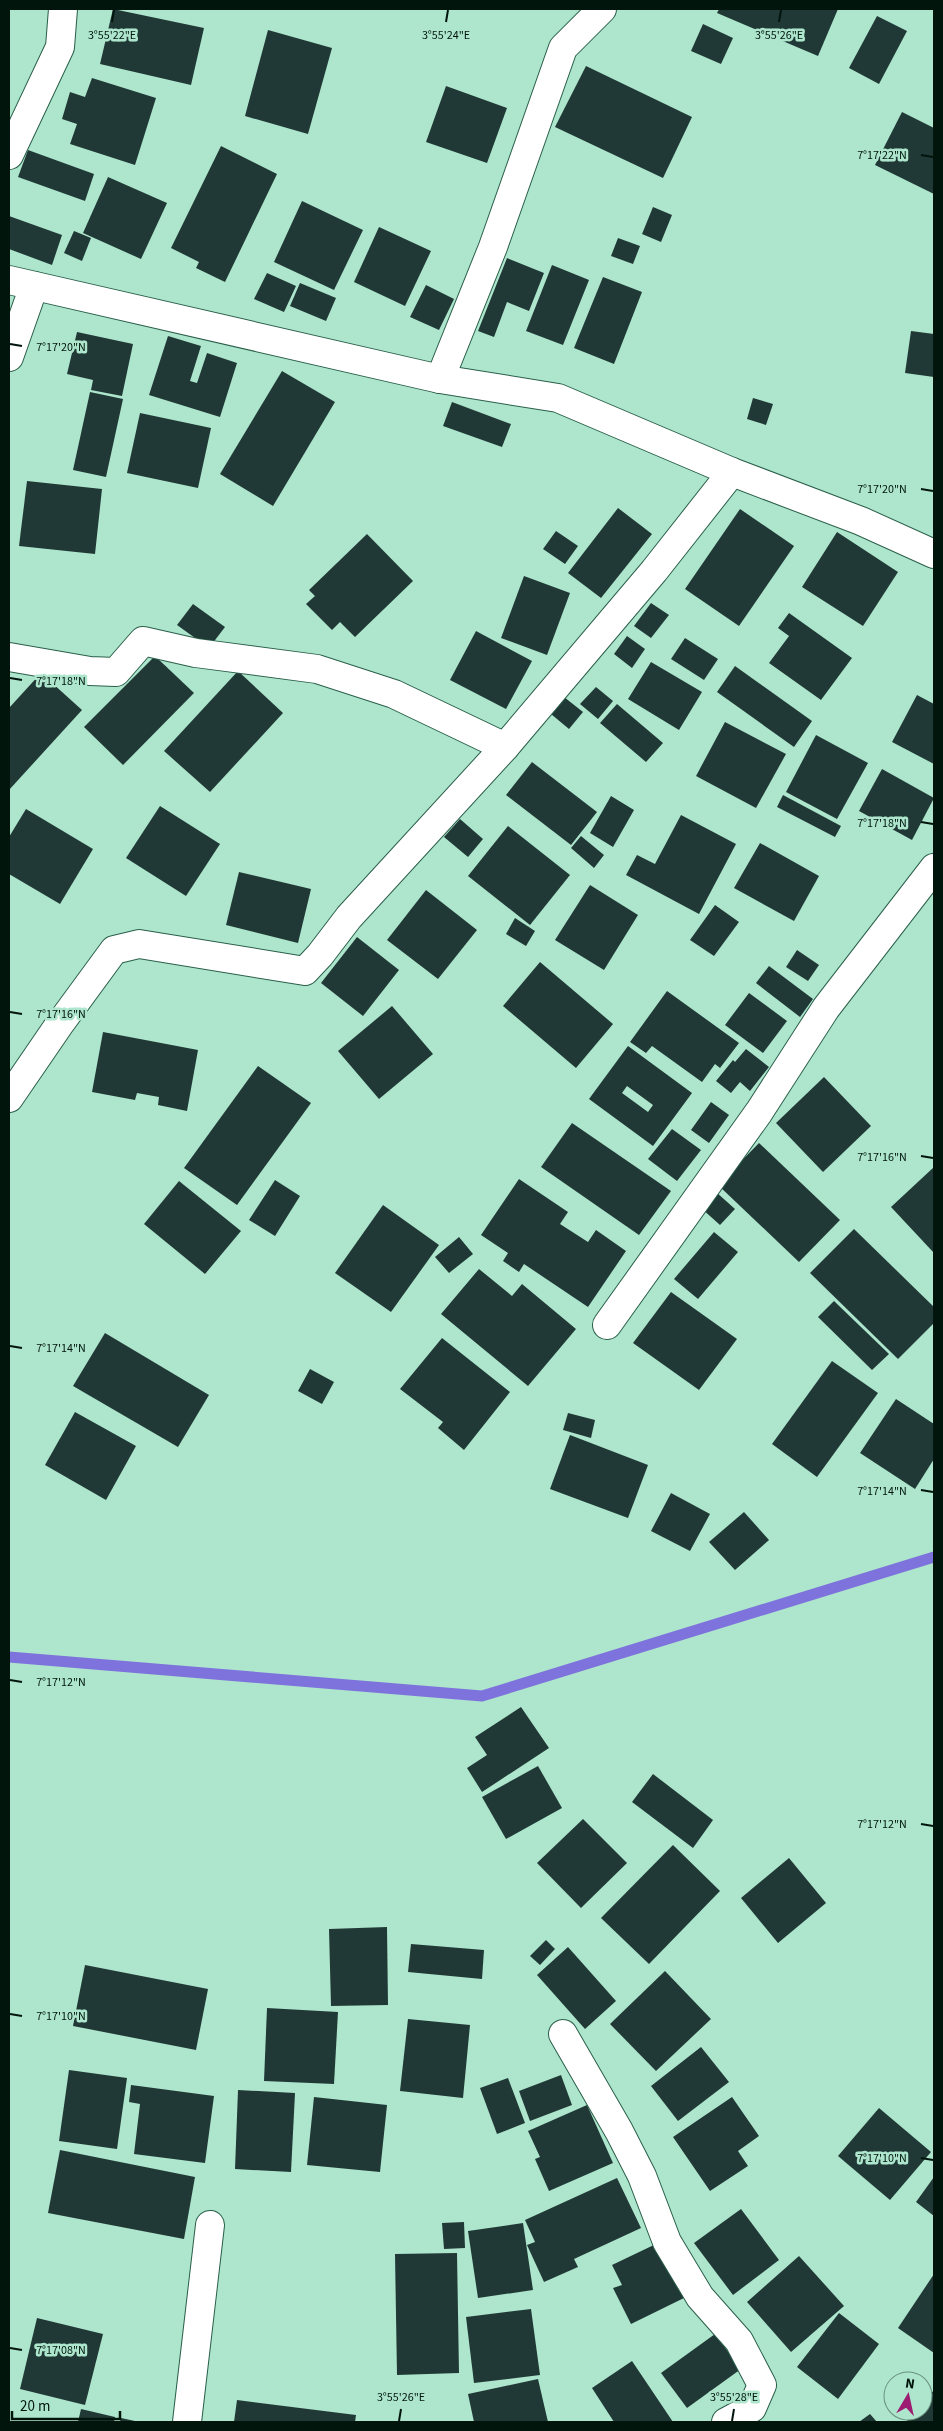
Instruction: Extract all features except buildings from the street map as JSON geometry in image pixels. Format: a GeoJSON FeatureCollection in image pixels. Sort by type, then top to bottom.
{"type":"FeatureCollection","features":[{"type":"Feature","properties":{"kind":"street"},"geometry":{"type":"LineString","coordinates":[[9,155],[60,48],[63,9]]}},
{"type":"Feature","properties":{"kind":"street"},"geometry":{"type":"LineString","coordinates":[[440,379],[493,247],[563,48],[602,9]]}},
{"type":"Feature","properties":{"kind":"street"},"geometry":{"type":"LineString","coordinates":[[9,357],[21,283],[440,379],[558,398],[732,472],[862,521],[934,554]]}},
{"type":"Feature","properties":{"kind":"street"},"geometry":{"type":"LineString","coordinates":[[9,1098],[58,1025],[114,950],[139,944],[305,972],[349,917],[505,746],[654,571],[732,472]]}},
{"type":"Feature","properties":{"kind":"street"},"geometry":{"type":"LineString","coordinates":[[9,657],[90,671],[116,672],[143,641],[196,653],[317,669],[394,694],[505,746]]}},
{"type":"Feature","properties":{"kind":"street"},"geometry":{"type":"LineString","coordinates":[[607,1325],[760,1112],[826,1008],[934,868]]}},
{"type":"Feature","properties":{"kind":"street"},"geometry":{"type":"LineString","coordinates":[[563,2034],[619,2131],[642,2176],[668,2242],[700,2297],[739,2341],[762,2385],[752,2408],[726,2422]]}},
{"type":"Feature","properties":{"kind":"street"},"geometry":{"type":"LineString","coordinates":[[187,2422],[210,2225]]}},
{"type":"Feature","properties":{"kind":"waterway"},"geometry":{"type":"LineString","coordinates":[[9,1657],[482,1696],[934,1557]]}}]}
